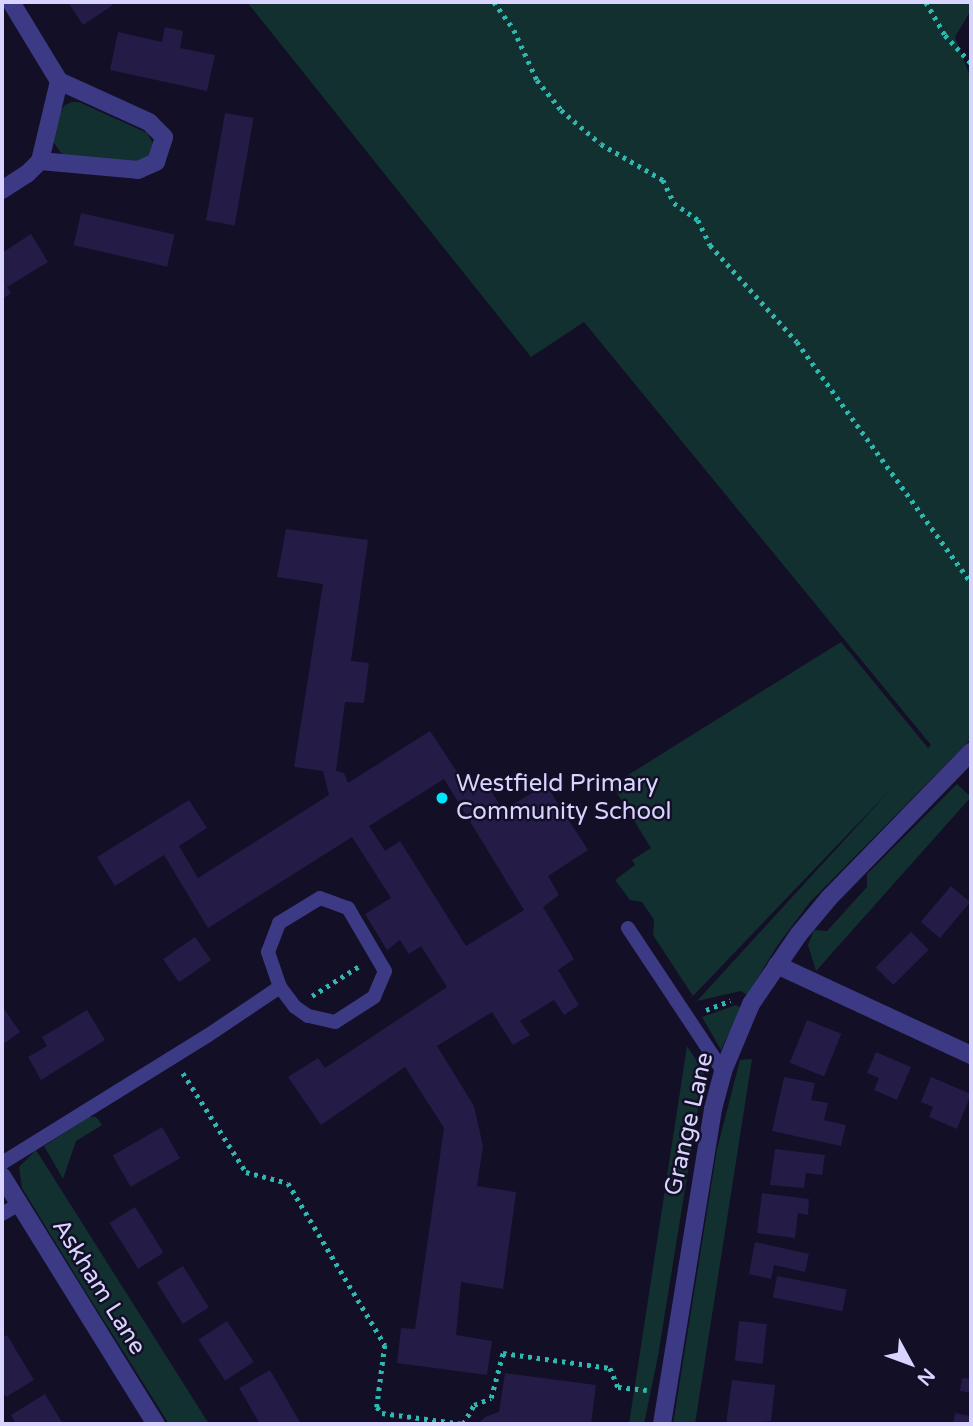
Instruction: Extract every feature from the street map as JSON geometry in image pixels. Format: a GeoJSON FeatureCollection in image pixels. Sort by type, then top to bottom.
{"type":"FeatureCollection","features":[{"type":"Feature","properties":{"kind":"street"},"geometry":{"type":"LineString","coordinates":[[10,2],[59,81],[149,122],[164,137],[156,162],[138,170],[40,161]]}},
{"type":"Feature","properties":{"kind":"street"},"geometry":{"type":"LineString","coordinates":[[2,190],[27,174],[40,161],[59,81]]}},
{"type":"Feature","properties":{"kind":"street","name":"Grange Lane"},"geometry":{"type":"LineString","coordinates":[[662,1424],[704,1151],[723,1071],[751,1004],[777,965],[829,898],[971,752]]}},
{"type":"Feature","properties":{"kind":"street"},"geometry":{"type":"LineString","coordinates":[[777,965],[971,1055]]}},
{"type":"Feature","properties":{"kind":"street","name":"Askham Lane"},"geometry":{"type":"LineString","coordinates":[[2,1176],[156,1424]]}},
{"type":"Feature","properties":{"kind":"lane"},"geometry":{"type":"LineString","coordinates":[[320,898],[348,908],[376,955],[385,971],[374,997],[335,1022],[308,1016],[295,1007],[279,987],[268,953],[279,923],[320,898]]}},
{"type":"Feature","properties":{"kind":"lane"},"geometry":{"type":"LineString","coordinates":[[628,928],[723,1071]]}},
{"type":"Feature","properties":{"kind":"lane"},"geometry":{"type":"LineString","coordinates":[[2,1163],[279,987]]}},
{"type":"Feature","properties":{"kind":"lane"},"geometry":{"type":"LineString","coordinates":[[2,1214],[19,1204]]}},
{"type":"Feature","properties":{"kind":"path"},"geometry":{"type":"LineString","coordinates":[[494,2],[514,30],[537,80],[561,110],[601,144],[663,180],[674,203],[698,220],[710,245],[797,342],[971,582]]}},
{"type":"Feature","properties":{"kind":"path"},"geometry":{"type":"LineString","coordinates":[[926,2],[945,34],[971,63]]}},
{"type":"Feature","properties":{"kind":"path"},"geometry":{"type":"LineString","coordinates":[[295,1007],[376,955]]}},
{"type":"Feature","properties":{"kind":"path"},"geometry":{"type":"LineString","coordinates":[[687,1017],[737,999],[751,1004]]}},
{"type":"Feature","properties":{"kind":"path"},"geometry":{"type":"LineString","coordinates":[[173,1056],[246,1172],[288,1182],[385,1345],[377,1408],[382,1413],[463,1424],[474,1405],[491,1398],[503,1353],[610,1368],[618,1387],[666,1392]]}},
{"type":"Feature","properties":{"kind":"green space"},"geometry":{"type":"Polygon","coordinates":[[[247,2],[971,2],[971,10],[955,37],[971,79],[971,739],[810,902],[777,946],[747,995],[741,991],[697,1001],[891,789],[693,996],[653,935],[654,920],[642,902],[630,900],[615,880],[635,865],[632,860],[651,848],[612,785],[841,642],[928,748],[931,745],[584,322],[531,357],[247,2]]]}},
{"type":"Feature","properties":{"kind":"green space"},"geometry":{"type":"Polygon","coordinates":[[[79,102],[147,133],[153,143],[150,155],[138,162],[68,157],[61,153],[52,140],[59,113],[65,105],[79,102]]]}},
{"type":"Feature","properties":{"kind":"green space"},"geometry":{"type":"Polygon","coordinates":[[[957,784],[971,797],[816,971],[808,945],[814,930],[827,931],[867,887],[867,874],[957,784]]]}},
{"type":"Feature","properties":{"kind":"green space"},"geometry":{"type":"Polygon","coordinates":[[[736,1005],[741,1008],[721,1050],[702,1017],[736,1005]]]}},
{"type":"Feature","properties":{"kind":"green space"},"geometry":{"type":"Polygon","coordinates":[[[687,1046],[704,1072],[658,1356],[644,1424],[629,1424],[687,1046]]]}},
{"type":"Feature","properties":{"kind":"green space"},"geometry":{"type":"Polygon","coordinates":[[[752,1059],[695,1424],[673,1424],[717,1149],[740,1060],[752,1059]]]}},
{"type":"Feature","properties":{"kind":"green space"},"geometry":{"type":"Polygon","coordinates":[[[89,1117],[96,1117],[102,1125],[76,1141],[63,1179],[44,1146],[89,1117]]]}},
{"type":"Feature","properties":{"kind":"green space"},"geometry":{"type":"Polygon","coordinates":[[[36,1150],[209,1424],[169,1424],[22,1188],[19,1167],[36,1150]]]}},
{"type":"Feature","properties":{"kind":"building"},"geometry":{"type":"Polygon","coordinates":[[[68,2],[110,2],[113,5],[83,25],[68,2]]]}},
{"type":"Feature","properties":{"kind":"building"},"geometry":{"type":"Polygon","coordinates":[[[165,27],[183,31],[180,48],[215,55],[207,91],[110,70],[118,32],[162,42],[165,27]]]}},
{"type":"Feature","properties":{"kind":"building"},"geometry":{"type":"Polygon","coordinates":[[[225,113],[254,118],[235,225],[206,220],[225,113]]]}},
{"type":"Feature","properties":{"kind":"building"},"geometry":{"type":"Polygon","coordinates":[[[81,213],[175,235],[167,267],[74,245],[81,213]]]}},
{"type":"Feature","properties":{"kind":"building"},"geometry":{"type":"Polygon","coordinates":[[[31,234],[48,262],[7,287],[11,293],[2,299],[2,253],[31,234]]]}},
{"type":"Feature","properties":{"kind":"building"},"geometry":{"type":"Polygon","coordinates":[[[286,529],[368,540],[351,661],[369,663],[364,703],[345,702],[336,771],[344,773],[348,783],[430,731],[469,790],[486,783],[503,810],[546,785],[588,850],[548,876],[559,895],[543,907],[574,959],[558,970],[579,1005],[564,1015],[554,1000],[520,1021],[530,1035],[513,1045],[492,1012],[437,1046],[474,1106],[483,1146],[477,1186],[516,1192],[503,1289],[461,1282],[456,1335],[492,1341],[487,1375],[397,1363],[401,1328],[415,1329],[444,1128],[405,1067],[321,1125],[288,1077],[318,1058],[325,1068],[447,987],[421,946],[409,954],[400,940],[387,950],[365,914],[391,898],[352,837],[208,928],[164,855],[115,886],[97,857],[189,800],[207,828],[179,846],[198,878],[329,795],[323,771],[294,767],[323,584],[277,577],[286,529]],[[444,779],[369,826],[385,851],[400,841],[466,946],[524,910],[444,779]]]}},
{"type":"Feature","properties":{"kind":"building"},"geometry":{"type":"Polygon","coordinates":[[[951,886],[970,902],[940,938],[921,922],[951,886]]]}},
{"type":"Feature","properties":{"kind":"building"},"geometry":{"type":"Polygon","coordinates":[[[911,932],[929,950],[893,985],[876,967],[911,932]]]}},
{"type":"Feature","properties":{"kind":"building"},"geometry":{"type":"Polygon","coordinates":[[[195,937],[211,960],[179,982],[163,959],[195,937]]]}},
{"type":"Feature","properties":{"kind":"building"},"geometry":{"type":"Polygon","coordinates":[[[2,1006],[20,1032],[2,1045],[2,1006]]]}},
{"type":"Feature","properties":{"kind":"building"},"geometry":{"type":"Polygon","coordinates":[[[87,1010],[105,1040],[41,1080],[28,1057],[47,1046],[42,1037],[87,1010]]]}},
{"type":"Feature","properties":{"kind":"building"},"geometry":{"type":"Polygon","coordinates":[[[807,1020],[841,1034],[824,1077],[790,1063],[807,1020]]]}},
{"type":"Feature","properties":{"kind":"building"},"geometry":{"type":"Polygon","coordinates":[[[876,1052],[911,1067],[897,1100],[874,1090],[879,1078],[867,1073],[876,1052]]]}},
{"type":"Feature","properties":{"kind":"building"},"geometry":{"type":"Polygon","coordinates":[[[784,1077],[815,1083],[811,1100],[828,1103],[824,1120],[846,1125],[841,1146],[772,1131],[784,1077]]]}},
{"type":"Feature","properties":{"kind":"building"},"geometry":{"type":"Polygon","coordinates":[[[931,1077],[971,1094],[957,1129],[929,1117],[933,1107],[921,1102],[931,1077]]]}},
{"type":"Feature","properties":{"kind":"building"},"geometry":{"type":"Polygon","coordinates":[[[162,1127],[180,1158],[131,1187],[113,1156],[162,1127]]]}},
{"type":"Feature","properties":{"kind":"building"},"geometry":{"type":"Polygon","coordinates":[[[775,1149],[825,1155],[822,1175],[806,1173],[804,1188],[770,1185],[775,1149]]]}},
{"type":"Feature","properties":{"kind":"building"},"geometry":{"type":"Polygon","coordinates":[[[762,1193],[809,1199],[808,1215],[798,1213],[795,1238],[757,1233],[762,1193]]]}},
{"type":"Feature","properties":{"kind":"building"},"geometry":{"type":"Polygon","coordinates":[[[135,1207],[164,1253],[138,1269],[110,1223],[135,1207]]]}},
{"type":"Feature","properties":{"kind":"building"},"geometry":{"type":"Polygon","coordinates":[[[755,1242],[809,1254],[805,1272],[774,1265],[771,1279],[749,1274],[755,1242]]]}},
{"type":"Feature","properties":{"kind":"building"},"geometry":{"type":"Polygon","coordinates":[[[183,1266],[209,1308],[183,1324],[157,1282],[183,1266]]]}},
{"type":"Feature","properties":{"kind":"building"},"geometry":{"type":"Polygon","coordinates":[[[777,1276],[847,1290],[842,1311],[773,1298],[777,1276]]]}},
{"type":"Feature","properties":{"kind":"building"},"geometry":{"type":"Polygon","coordinates":[[[227,1321],[254,1362],[225,1381],[198,1340],[227,1321]]]}},
{"type":"Feature","properties":{"kind":"building"},"geometry":{"type":"Polygon","coordinates":[[[739,1321],[767,1324],[763,1364],[735,1361],[739,1321]]]}},
{"type":"Feature","properties":{"kind":"building"},"geometry":{"type":"Polygon","coordinates":[[[7,1335],[34,1380],[6,1397],[2,1391],[2,1338],[7,1335]]]}},
{"type":"Feature","properties":{"kind":"building"},"geometry":{"type":"Polygon","coordinates":[[[270,1370],[300,1422],[260,1424],[239,1388],[270,1370]]]}},
{"type":"Feature","properties":{"kind":"building"},"geometry":{"type":"Polygon","coordinates":[[[505,1373],[596,1385],[591,1424],[478,1424],[485,1417],[499,1412],[505,1373]]]}},
{"type":"Feature","properties":{"kind":"building"},"geometry":{"type":"Polygon","coordinates":[[[962,1378],[971,1379],[971,1393],[960,1391],[962,1378]]]}},
{"type":"Feature","properties":{"kind":"building"},"geometry":{"type":"Polygon","coordinates":[[[732,1380],[775,1385],[771,1421],[726,1424],[732,1380]]]}},
{"type":"Feature","properties":{"kind":"building"},"geometry":{"type":"Polygon","coordinates":[[[45,1394],[63,1424],[16,1424],[11,1415],[45,1394]]]}},
{"type":"Feature","properties":{"kind":"building"},"geometry":{"type":"Polygon","coordinates":[[[955,1413],[971,1416],[971,1424],[953,1424],[955,1413]]]}},
{"type":"Feature","properties":{"kind":"place","name":"Westfield Primary Community School"},"geometry":{"type":"Point","coordinates":[442,798]}}]}
